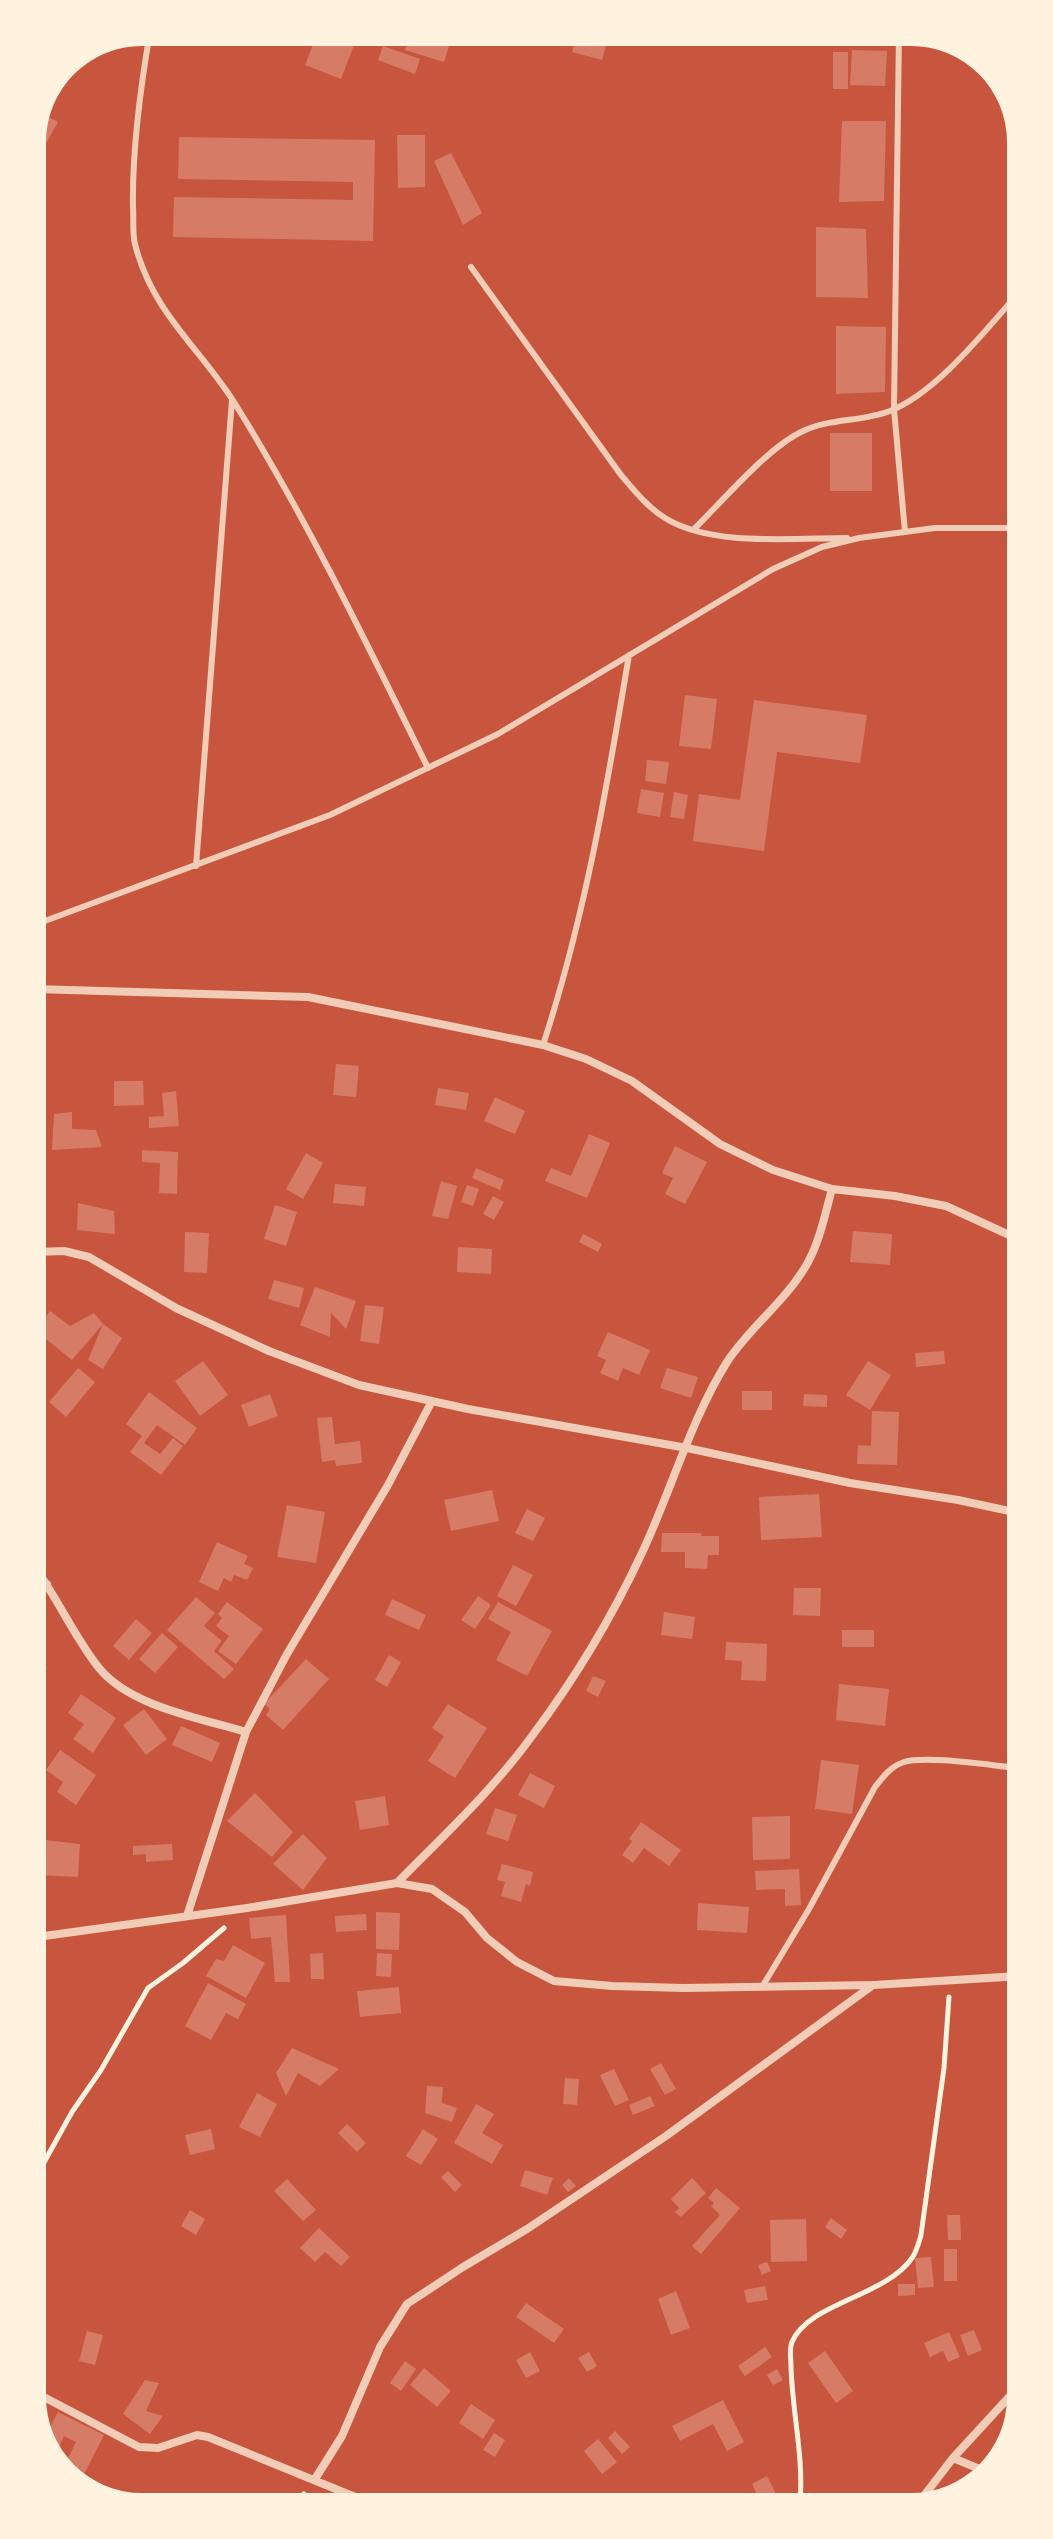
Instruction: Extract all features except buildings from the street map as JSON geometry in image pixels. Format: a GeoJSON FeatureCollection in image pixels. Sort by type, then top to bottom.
{"type":"FeatureCollection","features":[{"type":"Feature","properties":{"kind":"street"},"geometry":{"type":"LineString","coordinates":[[46,989],[308,997],[543,1045],[586,1059],[632,1081],[720,1144],[773,1170],[832,1189],[946,1206],[1007,1234]]}},
{"type":"Feature","properties":{"kind":"street"},"geometry":{"type":"LineString","coordinates":[[397,1883],[479,1799],[531,1738],[592,1648],[641,1556],[728,1361],[808,1263],[832,1189]]}},
{"type":"Feature","properties":{"kind":"street"},"geometry":{"type":"LineString","coordinates":[[46,1252],[64,1251],[89,1257],[176,1308],[269,1351],[359,1385],[687,1448],[850,1483],[1007,1510]]}},
{"type":"Feature","properties":{"kind":"street"},"geometry":{"type":"LineString","coordinates":[[187,1916],[246,1732],[287,1654],[388,1485],[432,1401]]}},
{"type":"Feature","properties":{"kind":"street"},"geometry":{"type":"LineString","coordinates":[[47,1584],[101,1670],[129,1693],[165,1708],[246,1732]]}},
{"type":"Feature","properties":{"kind":"street"},"geometry":{"type":"LineString","coordinates":[[46,1936],[247,1908],[397,1883],[432,1889],[465,1912],[487,1938],[517,1962],[554,1981],[655,1987],[762,1987],[874,1985],[1007,1977]]}},
{"type":"Feature","properties":{"kind":"street"},"geometry":{"type":"LineString","coordinates":[[315,2479],[342,2436],[380,2347],[407,2304],[666,2136],[874,1985]]}},
{"type":"Feature","properties":{"kind":"street"},"geometry":{"type":"LineString","coordinates":[[46,2398],[139,2447],[158,2448],[197,2435],[208,2437],[347,2493]]}},
{"type":"Feature","properties":{"kind":"street"},"geometry":{"type":"LineString","coordinates":[[927,2491],[953,2458],[1007,2400]]}},
{"type":"Feature","properties":{"kind":"street"},"geometry":{"type":"LineString","coordinates":[[953,2458],[976,2467]]}},
{"type":"Feature","properties":{"kind":"lane"},"geometry":{"type":"LineString","coordinates":[[147,46],[139,93],[133,191],[134,242],[152,292],[232,400],[338,585],[428,768]]}},
{"type":"Feature","properties":{"kind":"lane"},"geometry":{"type":"LineString","coordinates":[[899,46],[894,409],[905,532]]}},
{"type":"Feature","properties":{"kind":"lane"},"geometry":{"type":"LineString","coordinates":[[471,267],[621,475],[665,519],[726,538],[859,538]]}},
{"type":"Feature","properties":{"kind":"lane"},"geometry":{"type":"LineString","coordinates":[[693,530],[777,447],[803,431],[867,418],[894,409],[924,390],[968,350],[1007,306]]}},
{"type":"Feature","properties":{"kind":"lane"},"geometry":{"type":"LineString","coordinates":[[196,866],[232,400]]}},
{"type":"Feature","properties":{"kind":"lane"},"geometry":{"type":"LineString","coordinates":[[46,921],[330,815],[428,768],[498,734],[773,569],[822,547],[859,538],[935,528],[1007,528]]}},
{"type":"Feature","properties":{"kind":"lane"},"geometry":{"type":"LineString","coordinates":[[543,1045],[587,889],[629,655]]}},
{"type":"Feature","properties":{"kind":"lane"},"geometry":{"type":"LineString","coordinates":[[762,1987],[809,1909],[875,1787],[888,1771],[903,1762],[921,1760],[1007,1767]]}},
{"type":"Feature","properties":{"kind":"path"},"geometry":{"type":"LineString","coordinates":[[46,2159],[148,1988],[192,1956],[247,1908]]}},
{"type":"Feature","properties":{"kind":"path"},"geometry":{"type":"LineString","coordinates":[[799,2493],[791,2344],[810,2319],[874,2290],[913,2257],[921,2235],[944,2068],[950,1981]]}}]}
